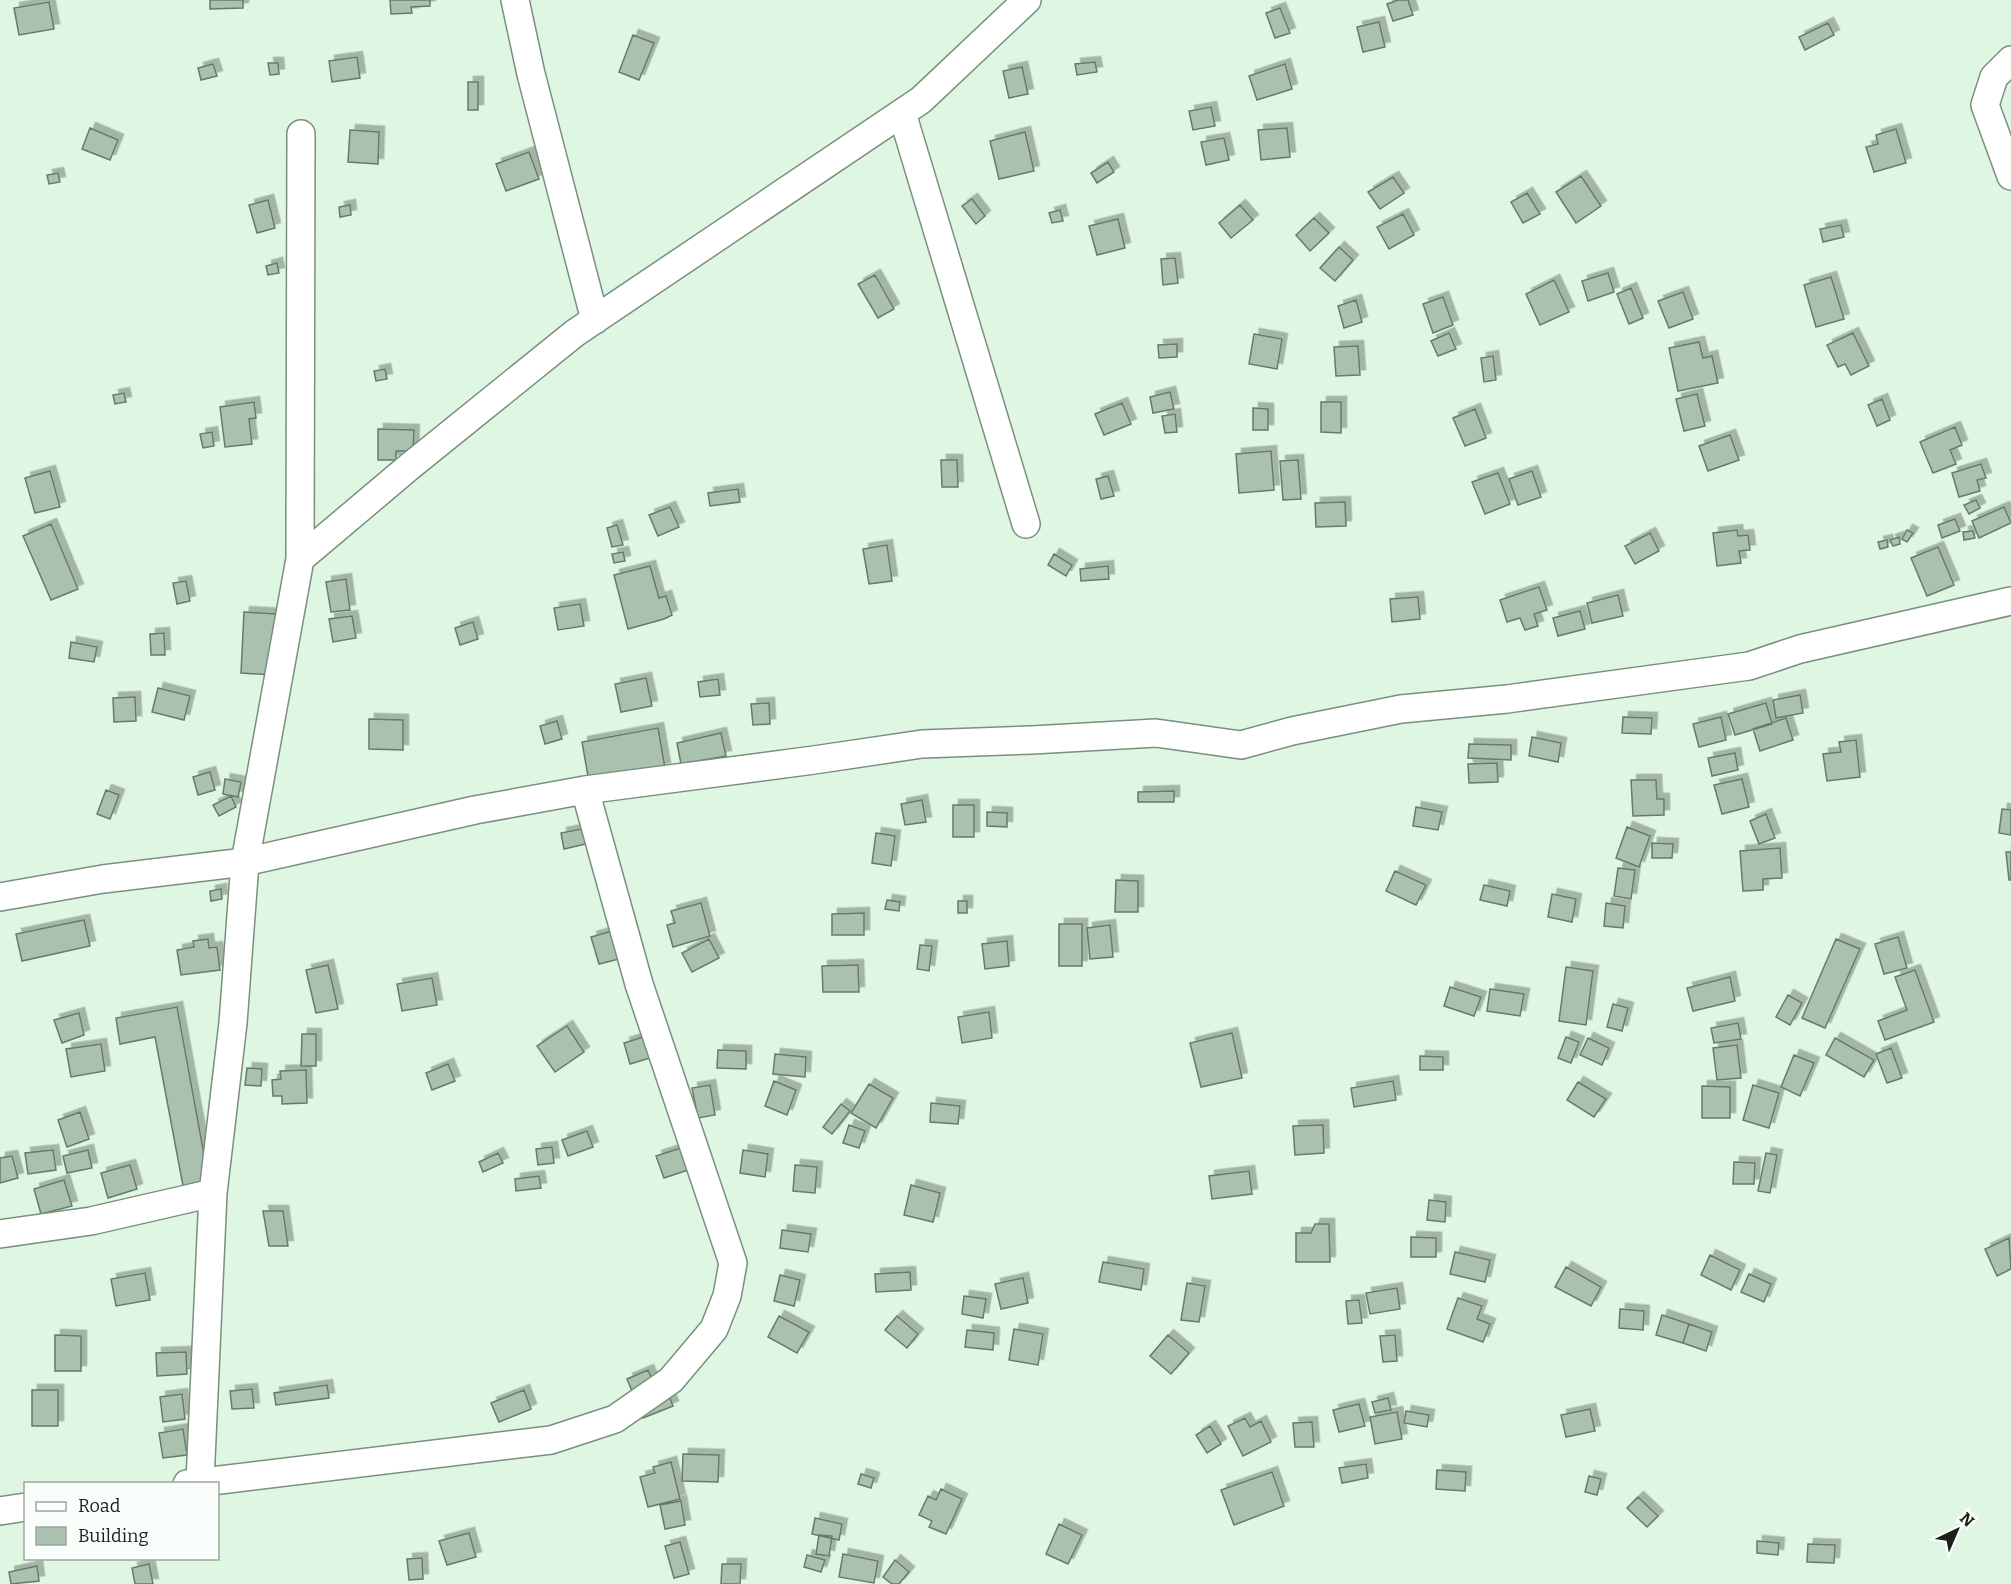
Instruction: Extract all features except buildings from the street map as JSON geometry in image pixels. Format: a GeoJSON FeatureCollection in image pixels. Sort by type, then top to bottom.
{"type":"FeatureCollection","features":[{"type":"Feature","properties":{"kind":"street"},"geometry":{"type":"LineString","coordinates":[[514,0],[595,320]]}},
{"type":"Feature","properties":{"kind":"street"},"geometry":{"type":"LineString","coordinates":[[300,560],[409,467],[575,333],[921,100],[1027,0]]}},
{"type":"Feature","properties":{"kind":"street"},"geometry":{"type":"LineString","coordinates":[[2011,60],[1994,77],[1985,105],[2011,176]]}},
{"type":"Feature","properties":{"kind":"street"},"geometry":{"type":"LineString","coordinates":[[902,113],[1026,524]]}},
{"type":"Feature","properties":{"kind":"street"},"geometry":{"type":"LineString","coordinates":[[194,1482],[213,1193],[233,1023],[245,862],[300,560],[301,134]]}},
{"type":"Feature","properties":{"kind":"street"},"geometry":{"type":"LineString","coordinates":[[0,897],[103,879],[245,862],[475,810],[585,790],[922,744],[1156,733],[1242,745],[1292,731],[1401,709],[1507,699],[1749,666],[1800,649],[2011,601]]}},
{"type":"Feature","properties":{"kind":"street"},"geometry":{"type":"LineString","coordinates":[[202,1482],[551,1440],[615,1419],[671,1380],[714,1329],[727,1296],[733,1263],[639,984],[585,790]]}},
{"type":"Feature","properties":{"kind":"street"},"geometry":{"type":"LineString","coordinates":[[0,1233],[91,1221],[213,1193]]}},
{"type":"Feature","properties":{"kind":"street"},"geometry":{"type":"LineString","coordinates":[[0,1511],[24,1508]]}}]}
